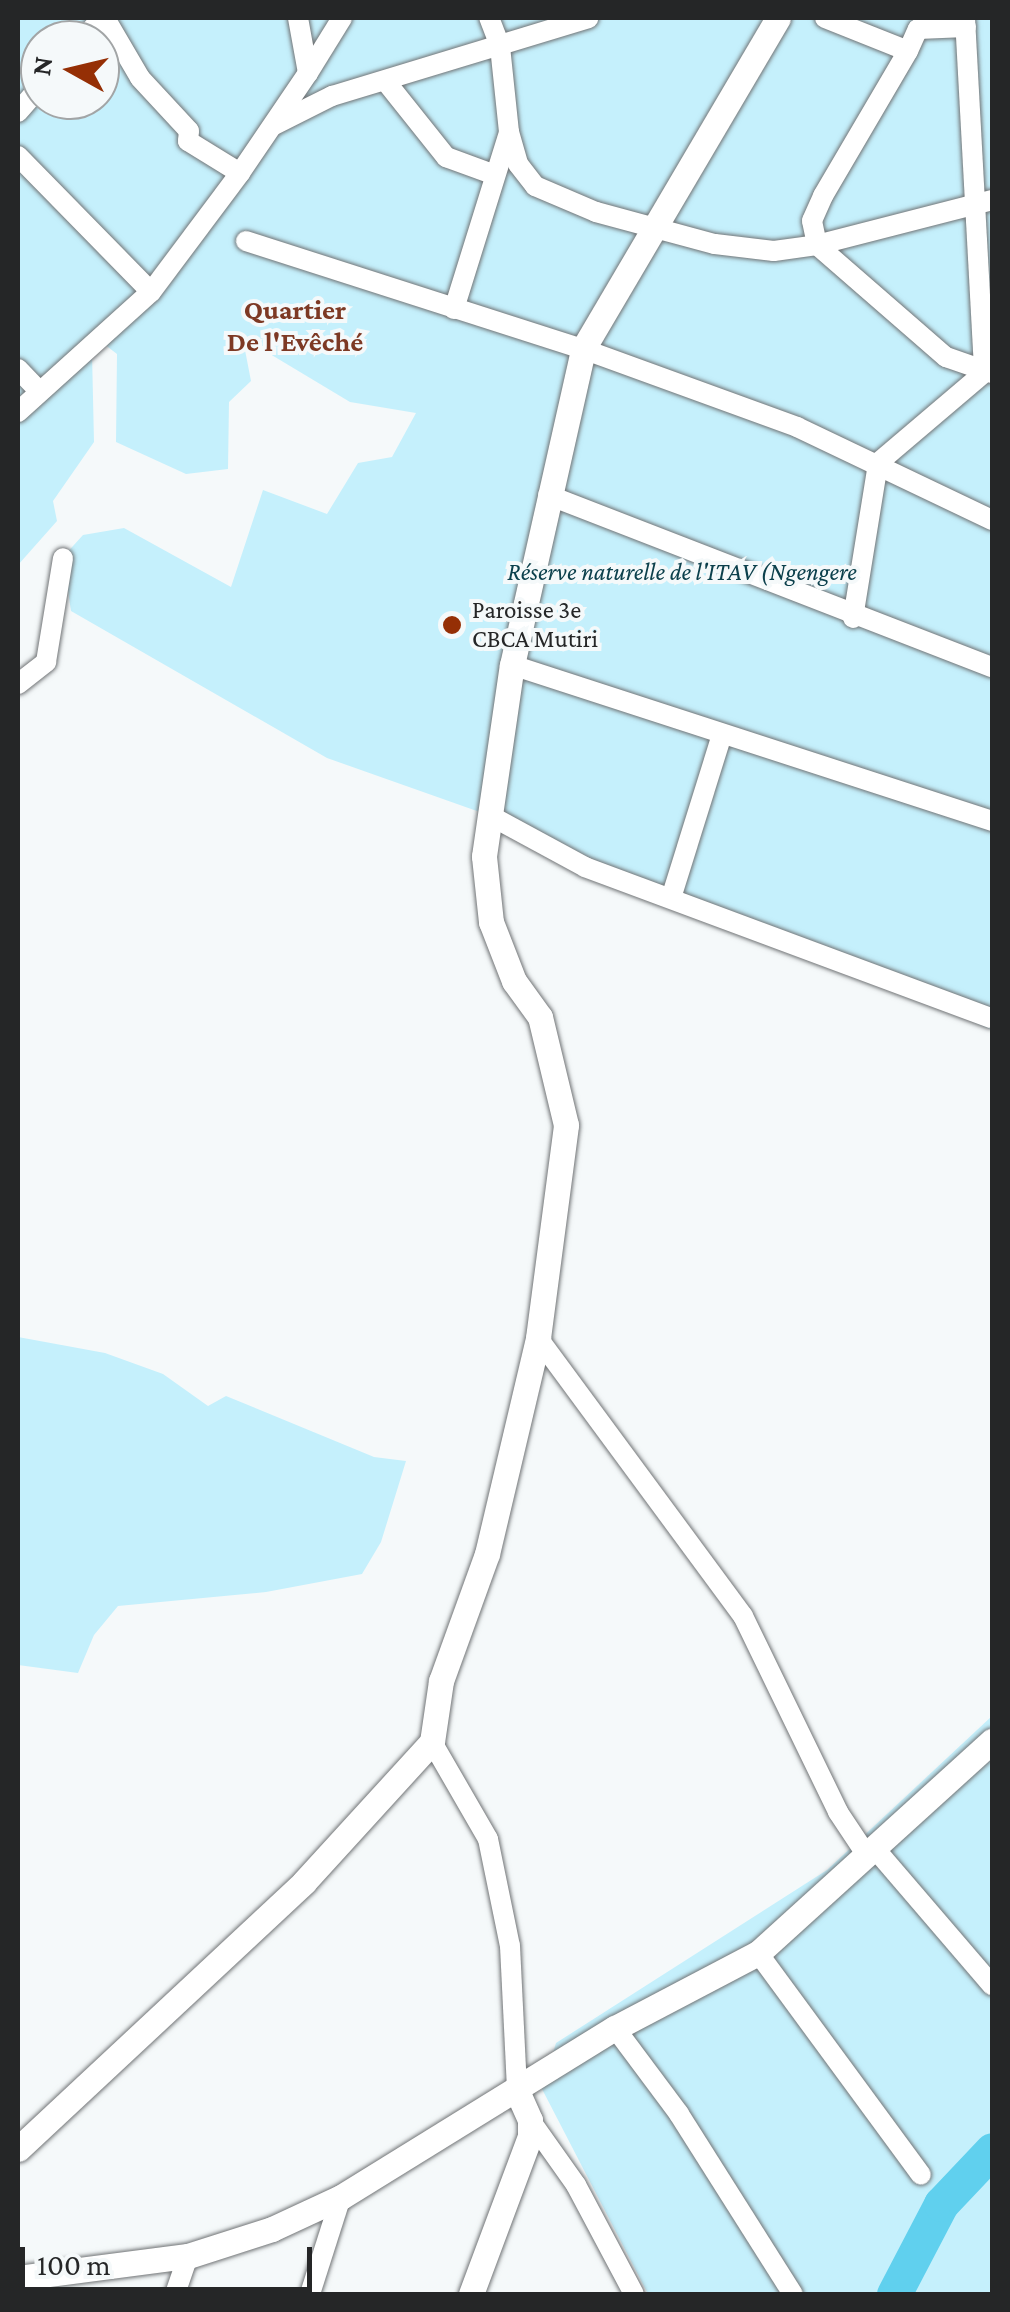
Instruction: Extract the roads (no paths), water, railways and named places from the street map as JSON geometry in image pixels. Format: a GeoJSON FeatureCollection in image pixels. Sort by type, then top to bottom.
{"type":"FeatureCollection","features":[{"type":"Feature","properties":{"kind":"street"},"geometry":{"type":"LineString","coordinates":[[104,18],[140,78],[189,131],[188,141],[240,173]]}},
{"type":"Feature","properties":{"kind":"street"},"geometry":{"type":"LineString","coordinates":[[298,18],[308,73]]}},
{"type":"Feature","properties":{"kind":"street"},"geometry":{"type":"LineString","coordinates":[[18,412],[151,292],[240,173],[342,18]]}},
{"type":"Feature","properties":{"kind":"street"},"geometry":{"type":"LineString","coordinates":[[489,18],[500,46],[509,132],[518,164],[535,186],[658,228],[774,252],[817,245],[984,202]]}},
{"type":"Feature","properties":{"kind":"street"},"geometry":{"type":"LineString","coordinates":[[269,128],[332,96],[387,83],[588,18]]}},
{"type":"Feature","properties":{"kind":"street"},"geometry":{"type":"LineString","coordinates":[[18,2149],[304,1882],[432,1742],[441,1681],[487,1554],[538,1338],[566,1125],[540,1017],[514,981],[491,922],[484,856],[512,665],[583,350],[778,18]]}},
{"type":"Feature","properties":{"kind":"street"},"geometry":{"type":"LineString","coordinates":[[825,18],[908,50]]}},
{"type":"Feature","properties":{"kind":"street"},"geometry":{"type":"LineString","coordinates":[[965,22],[984,202],[990,369],[946,358],[817,245],[812,221],[822,196],[918,29],[965,22]]}},
{"type":"Feature","properties":{"kind":"street"},"geometry":{"type":"LineString","coordinates":[[387,83],[446,157],[496,175]]}},
{"type":"Feature","properties":{"kind":"street"},"geometry":{"type":"LineString","coordinates":[[454,309],[509,132]]}},
{"type":"Feature","properties":{"kind":"street"},"geometry":{"type":"LineString","coordinates":[[18,156],[151,292]]}},
{"type":"Feature","properties":{"kind":"street"},"geometry":{"type":"LineString","coordinates":[[246,241],[583,350],[878,464],[992,520]]}},
{"type":"Feature","properties":{"kind":"street"},"geometry":{"type":"LineString","coordinates":[[18,369],[39,391]]}},
{"type":"Feature","properties":{"kind":"street"},"geometry":{"type":"LineString","coordinates":[[853,618],[878,464],[990,369]]}},
{"type":"Feature","properties":{"kind":"street"},"geometry":{"type":"LineString","coordinates":[[548,495],[853,618],[992,667]]}},
{"type":"Feature","properties":{"kind":"street"},"geometry":{"type":"LineString","coordinates":[[18,684],[46,662],[62,558]]}},
{"type":"Feature","properties":{"kind":"street"},"geometry":{"type":"LineString","coordinates":[[512,665],[721,738],[992,821]]}},
{"type":"Feature","properties":{"kind":"street"},"geometry":{"type":"LineString","coordinates":[[672,895],[721,738]]}},
{"type":"Feature","properties":{"kind":"street"},"geometry":{"type":"LineString","coordinates":[[491,816],[585,867],[672,895],[992,1018]]}},
{"type":"Feature","properties":{"kind":"street"},"geometry":{"type":"LineString","coordinates":[[538,1338],[742,1616],[838,1812],[992,1985]]}},
{"type":"Feature","properties":{"kind":"street"},"geometry":{"type":"LineString","coordinates":[[432,1742],[488,1839],[510,1946],[517,2091],[530,2120],[576,2185],[634,2294]]}},
{"type":"Feature","properties":{"kind":"street"},"geometry":{"type":"LineString","coordinates":[[30,2283],[188,2256],[272,2229],[341,2196],[615,2028],[758,1953],[991,1747]]}},
{"type":"Feature","properties":{"kind":"street"},"geometry":{"type":"LineString","coordinates":[[758,1953],[922,2175]]}},
{"type":"Feature","properties":{"kind":"street"},"geometry":{"type":"LineString","coordinates":[[615,2028],[679,2114],[793,2294]]}},
{"type":"Feature","properties":{"kind":"street"},"geometry":{"type":"LineString","coordinates":[[471,2294],[523,2160],[530,2120]]}},
{"type":"Feature","properties":{"kind":"street"},"geometry":{"type":"LineString","coordinates":[[310,2294],[341,2196]]}},
{"type":"Feature","properties":{"kind":"street"},"geometry":{"type":"LineString","coordinates":[[175,2294],[188,2256]]}},
{"type":"Feature","properties":{"kind":"waterway"},"geometry":{"type":"LineString","coordinates":[[894,2294],[941,2204],[992,2150]]}},
{"type":"Feature","properties":{"kind":"place","name":"Paroisse 3e CBCA Mutiri"},"geometry":{"type":"Point","coordinates":[452,625]}},
{"type":"Feature","properties":{"kind":"district","name":"Quartier De l'Evêché"},"geometry":{"type":"Point","coordinates":[295,326]}},
{"type":"Feature","properties":{"kind":"park label","name":"Réserve naturelle de l'ITAV (Ngengere"},"geometry":{"type":"Point","coordinates":[682,572]}}]}
